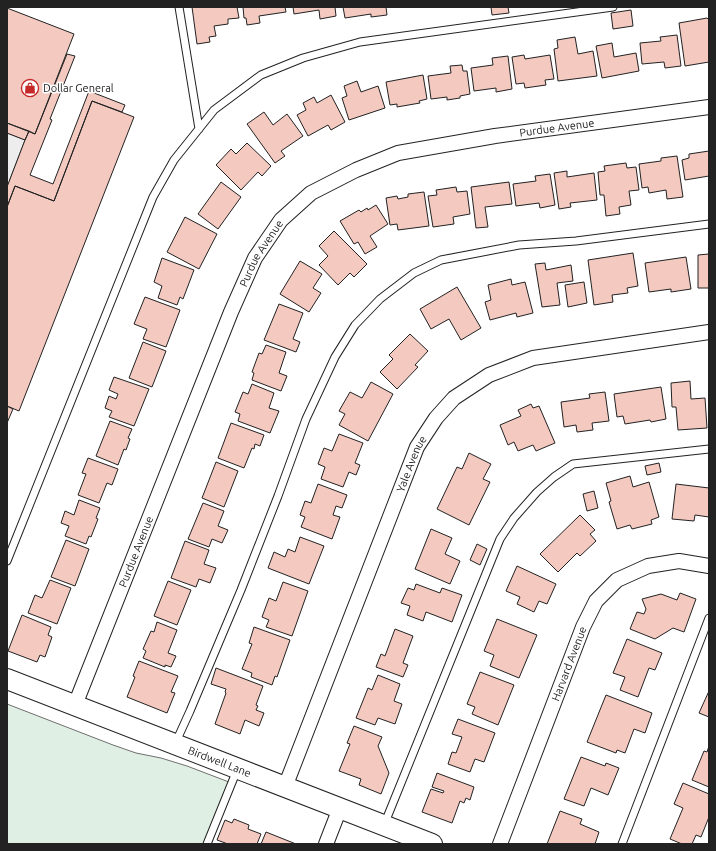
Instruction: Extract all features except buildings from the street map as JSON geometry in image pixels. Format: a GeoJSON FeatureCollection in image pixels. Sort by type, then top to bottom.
{"type":"FeatureCollection","features":[{"type":"Feature","properties":{"kind":"main road","name":"Birdwell Lane"},"geometry":{"type":"LineString","coordinates":[[7,679],[432,844]]}},
{"type":"Feature","properties":{"kind":"street","name":"Purdue Avenue"},"geometry":{"type":"LineString","coordinates":[[74,705],[231,312],[255,258],[281,220],[311,194],[356,170],[398,153],[495,136],[709,107]]}},
{"type":"Feature","properties":{"kind":"street","name":"Yale Avenue"},"geometry":{"type":"LineString","coordinates":[[285,787],[417,447],[436,418],[454,398],[489,376],[533,358],[709,332]]}},
{"type":"Feature","properties":{"kind":"street","name":"Harvard Avenue"},"geometry":{"type":"LineString","coordinates":[[500,844],[583,627],[596,601],[617,580],[648,566],[679,561],[709,566]]}},
{"type":"Feature","properties":{"kind":"street"},"geometry":{"type":"LineString","coordinates":[[326,844],[340,808]]}},
{"type":"Feature","properties":{"kind":"lane"},"geometry":{"type":"LineString","coordinates":[[179,7],[199,129]]}},
{"type":"Feature","properties":{"kind":"lane"},"geometry":{"type":"LineString","coordinates":[[7,561],[153,197],[174,160],[214,110],[261,75],[303,58],[360,42],[612,7]]}},
{"type":"Feature","properties":{"kind":"lane"},"geometry":{"type":"LineString","coordinates":[[175,744],[241,590],[306,419],[334,357],[355,325],[380,299],[414,273],[441,260],[519,245],[576,241],[709,224]]}},
{"type":"Feature","properties":{"kind":"lane"},"geometry":{"type":"LineString","coordinates":[[383,825],[500,539],[514,518],[537,492],[554,477],[573,464],[709,449]]}},
{"type":"Feature","properties":{"kind":"lane"},"geometry":{"type":"LineString","coordinates":[[622,844],[709,618]]}},
{"type":"Feature","properties":{"kind":"lane"},"geometry":{"type":"LineString","coordinates":[[208,844],[238,768]]}},
{"type":"Feature","properties":{"kind":"green space"},"geometry":{"type":"Polygon","coordinates":[[[7,704],[113,745],[136,753],[161,758],[187,766],[229,782],[205,844],[7,844],[7,704]]]}},
{"type":"Feature","properties":{"kind":"shaded area"},"geometry":{"type":"Polygon","coordinates":[[[7,133],[25,140],[7,187],[7,133]]]}},
{"type":"Feature","properties":{"kind":"place","name":"Dollar General"},"geometry":{"type":"Point","coordinates":[30,88]}}]}
